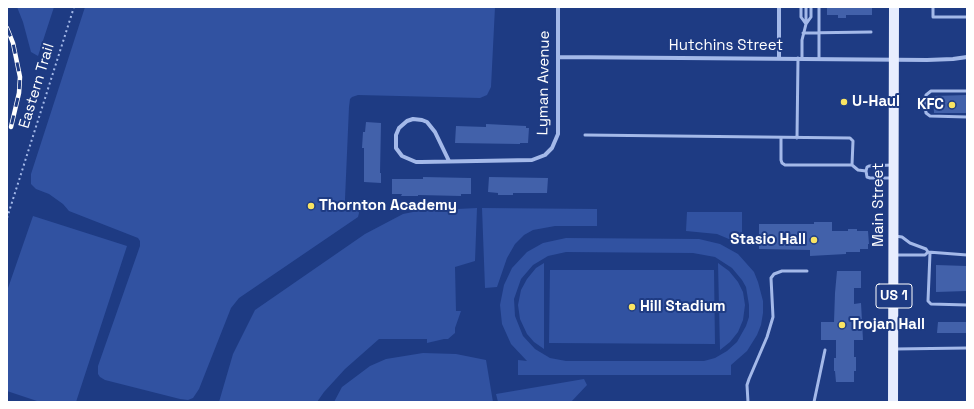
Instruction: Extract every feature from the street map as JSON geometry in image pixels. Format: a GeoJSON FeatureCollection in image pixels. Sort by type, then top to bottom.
{"type":"FeatureCollection","features":[{"type":"Feature","properties":{"kind":"main road","name":"Main Street"},"geometry":{"type":"LineString","coordinates":[[893,402],[894,7]]}},
{"type":"Feature","properties":{"kind":"street","name":"Lyman Avenue"},"geometry":{"type":"LineString","coordinates":[[449,161],[435,132],[427,122],[413,119],[407,121],[399,128],[396,135],[396,144],[399,152],[406,158],[421,162],[532,160],[549,152],[555,144],[558,134],[558,7]]}},
{"type":"Feature","properties":{"kind":"street"},"geometry":{"type":"LineString","coordinates":[[779,7],[779,58]]}},
{"type":"Feature","properties":{"kind":"street","name":"Hutchins Street"},"geometry":{"type":"LineString","coordinates":[[558,57],[819,59],[953,59],[967,57]]}},
{"type":"Feature","properties":{"kind":"lane"},"geometry":{"type":"LineString","coordinates":[[801,7],[801,17],[806,24]]}},
{"type":"Feature","properties":{"kind":"lane"},"geometry":{"type":"LineString","coordinates":[[797,138],[800,58],[806,24],[806,7]]}},
{"type":"Feature","properties":{"kind":"lane"},"geometry":{"type":"LineString","coordinates":[[806,24],[811,17],[811,7]]}},
{"type":"Feature","properties":{"kind":"lane"},"geometry":{"type":"LineString","coordinates":[[819,7],[819,59]]}},
{"type":"Feature","properties":{"kind":"lane"},"geometry":{"type":"LineString","coordinates":[[933,7],[933,17],[967,17]]}},
{"type":"Feature","properties":{"kind":"lane"},"geometry":{"type":"LineString","coordinates":[[804,33],[871,32]]}},
{"type":"Feature","properties":{"kind":"lane"},"geometry":{"type":"LineString","coordinates":[[967,91],[931,91],[926,95],[924,105],[926,113],[930,116],[967,117]]}},
{"type":"Feature","properties":{"kind":"lane"},"geometry":{"type":"LineString","coordinates":[[585,135],[852,139],[852,165]]}},
{"type":"Feature","properties":{"kind":"lane"},"geometry":{"type":"LineString","coordinates":[[781,138],[781,160],[785,165],[852,165],[858,170],[866,171]]}},
{"type":"Feature","properties":{"kind":"lane"},"geometry":{"type":"LineString","coordinates":[[893,165],[869,166],[867,167],[866,171],[867,176],[870,178],[893,178]]}},
{"type":"Feature","properties":{"kind":"lane"},"geometry":{"type":"LineString","coordinates":[[894,236],[902,237],[910,243],[926,249],[929,253],[928,301],[931,304],[967,305]]}},
{"type":"Feature","properties":{"kind":"lane"},"geometry":{"type":"LineString","coordinates":[[894,255],[925,255],[929,253],[967,255]]}},
{"type":"Feature","properties":{"kind":"lane"},"geometry":{"type":"LineString","coordinates":[[748,402],[747,385],[749,378],[767,337],[773,317],[770,278],[774,274],[782,272],[807,271]]}},
{"type":"Feature","properties":{"kind":"lane"},"geometry":{"type":"LineString","coordinates":[[894,349],[967,348]]}},
{"type":"Feature","properties":{"kind":"lane"},"geometry":{"type":"LineString","coordinates":[[814,402],[825,350]]}},
{"type":"Feature","properties":{"kind":"path","name":"Eastern Trail"},"geometry":{"type":"LineString","coordinates":[[7,218],[74,7]]}},
{"type":"Feature","properties":{"kind":"shaded area"},"geometry":{"type":"Polygon","coordinates":[[[17,7],[54,7],[38,56],[31,52],[23,22],[17,7]]]}},
{"type":"Feature","properties":{"kind":"shaded area"},"geometry":{"type":"Polygon","coordinates":[[[85,7],[495,7],[491,87],[487,95],[480,98],[358,95],[350,99],[345,203],[348,206],[358,209],[358,217],[239,298],[231,308],[199,389],[193,398],[188,400],[180,399],[105,380],[98,374],[98,366],[140,246],[140,241],[138,238],[69,211],[63,204],[49,194],[36,189],[31,184],[31,174],[85,7]]]}},
{"type":"Feature","properties":{"kind":"shaded area"},"geometry":{"type":"Polygon","coordinates":[[[477,208],[475,261],[455,267],[456,311],[461,311],[455,328],[455,333],[448,339],[427,343],[427,339],[379,339],[345,369],[317,402],[219,402],[233,354],[255,310],[365,234],[403,214],[418,211],[477,208]]]}},
{"type":"Feature","properties":{"kind":"shaded area"},"geometry":{"type":"Polygon","coordinates":[[[482,208],[597,209],[597,226],[555,226],[533,230],[524,235],[515,244],[507,258],[497,287],[485,288],[482,208]]]}},
{"type":"Feature","properties":{"kind":"shaded area"},"geometry":{"type":"Polygon","coordinates":[[[687,212],[742,212],[742,234],[736,242],[717,234],[686,231],[687,212]]]}},
{"type":"Feature","properties":{"kind":"shaded area"},"geometry":{"type":"Polygon","coordinates":[[[33,216],[127,246],[76,402],[40,402],[7,391],[7,291],[33,216]]]}},
{"type":"Feature","properties":{"kind":"shaded area"},"geometry":{"type":"Polygon","coordinates":[[[566,238],[699,239],[720,244],[738,254],[754,272],[763,301],[761,325],[757,335],[747,351],[731,365],[731,375],[518,375],[518,360],[527,361],[511,344],[502,324],[500,305],[504,285],[512,268],[527,252],[543,243],[566,238]],[[566,252],[548,256],[533,265],[521,279],[514,299],[515,316],[523,336],[535,349],[550,358],[566,361],[704,361],[715,358],[727,351],[737,342],[746,326],[749,317],[749,305],[746,287],[732,268],[715,257],[693,253],[566,252]]]}},
{"type":"Feature","properties":{"kind":"shaded area"},"geometry":{"type":"Polygon","coordinates":[[[544,263],[544,349],[534,342],[527,334],[520,319],[518,305],[521,290],[527,279],[536,268],[544,263]]]}},
{"type":"Feature","properties":{"kind":"shaded area"},"geometry":{"type":"Polygon","coordinates":[[[718,263],[729,271],[738,282],[743,292],[745,305],[743,320],[738,332],[730,342],[720,350],[718,263]]]}},
{"type":"Feature","properties":{"kind":"shaded area","name":"Hill Stadium"},"geometry":{"type":"Polygon","coordinates":[[[550,270],[714,270],[715,344],[549,343],[550,270]]]}},
{"type":"Feature","properties":{"kind":"shaded area"},"geometry":{"type":"Polygon","coordinates":[[[423,353],[456,354],[486,360],[493,402],[334,402],[342,387],[370,366],[386,359],[423,353]]]}},
{"type":"Feature","properties":{"kind":"shaded area"},"geometry":{"type":"Polygon","coordinates":[[[584,379],[587,385],[571,402],[498,402],[496,394],[584,379]]]}},
{"type":"Feature","properties":{"kind":"building"},"geometry":{"type":"Polygon","coordinates":[[[827,7],[872,7],[872,15],[846,15],[846,18],[838,18],[838,15],[827,15],[827,7]]]}},
{"type":"Feature","properties":{"kind":"building","name":"KFC"},"geometry":{"type":"Polygon","coordinates":[[[967,95],[967,113],[934,113],[933,96],[967,95]]]}},
{"type":"Feature","properties":{"kind":"building"},"geometry":{"type":"Polygon","coordinates":[[[366,122],[381,123],[381,183],[364,182],[364,148],[362,148],[363,132],[365,132],[366,122]]]}},
{"type":"Feature","properties":{"kind":"building"},"geometry":{"type":"Polygon","coordinates":[[[486,124],[526,126],[526,128],[529,128],[528,143],[455,143],[456,126],[486,127],[486,124]]]}},
{"type":"Feature","properties":{"kind":"building"},"geometry":{"type":"Polygon","coordinates":[[[423,177],[471,178],[471,194],[461,194],[461,196],[401,196],[402,194],[392,194],[392,179],[423,179],[423,177]]]}},
{"type":"Feature","properties":{"kind":"building"},"geometry":{"type":"Polygon","coordinates":[[[489,177],[548,178],[547,193],[513,193],[513,195],[498,195],[498,193],[488,192],[489,177]]]}},
{"type":"Feature","properties":{"kind":"building","name":"Stasio Hall"},"geometry":{"type":"Polygon","coordinates":[[[814,222],[832,222],[832,231],[848,231],[848,229],[857,229],[857,231],[868,231],[868,249],[860,249],[860,252],[846,252],[846,254],[810,256],[810,250],[759,249],[759,224],[814,224],[814,222]]]}},
{"type":"Feature","properties":{"kind":"building"},"geometry":{"type":"Polygon","coordinates":[[[936,265],[967,266],[967,291],[936,292],[936,265]]]}},
{"type":"Feature","properties":{"kind":"building","name":"Trojan Hall"},"geometry":{"type":"Polygon","coordinates":[[[837,271],[861,271],[861,288],[854,288],[854,304],[861,303],[863,340],[854,340],[856,371],[854,371],[854,382],[836,382],[834,358],[836,358],[836,340],[821,340],[821,322],[834,322],[837,271]]]}},
{"type":"Feature","properties":{"kind":"building"},"geometry":{"type":"Polygon","coordinates":[[[938,322],[967,322],[967,333],[937,333],[938,322]]]}},
{"type":"Feature","properties":{"kind":"railway"},"geometry":{"type":"LineString","coordinates":[[7,28],[13,43],[20,77],[19,93],[11,127]]}},
{"type":"Feature","properties":{"kind":"place","name":"U-Haul"},"geometry":{"type":"Point","coordinates":[844,102]}},
{"type":"Feature","properties":{"kind":"place","name":"KFC"},"geometry":{"type":"Point","coordinates":[952,105]}},
{"type":"Feature","properties":{"kind":"place","name":"Thornton Academy"},"geometry":{"type":"Point","coordinates":[311,206]}},
{"type":"Feature","properties":{"kind":"place","name":"Stasio Hall"},"geometry":{"type":"Point","coordinates":[814,240]}},
{"type":"Feature","properties":{"kind":"place","name":"Hill Stadium"},"geometry":{"type":"Point","coordinates":[632,307]}},
{"type":"Feature","properties":{"kind":"place","name":"Trojan Hall"},"geometry":{"type":"Point","coordinates":[842,325]}}]}
